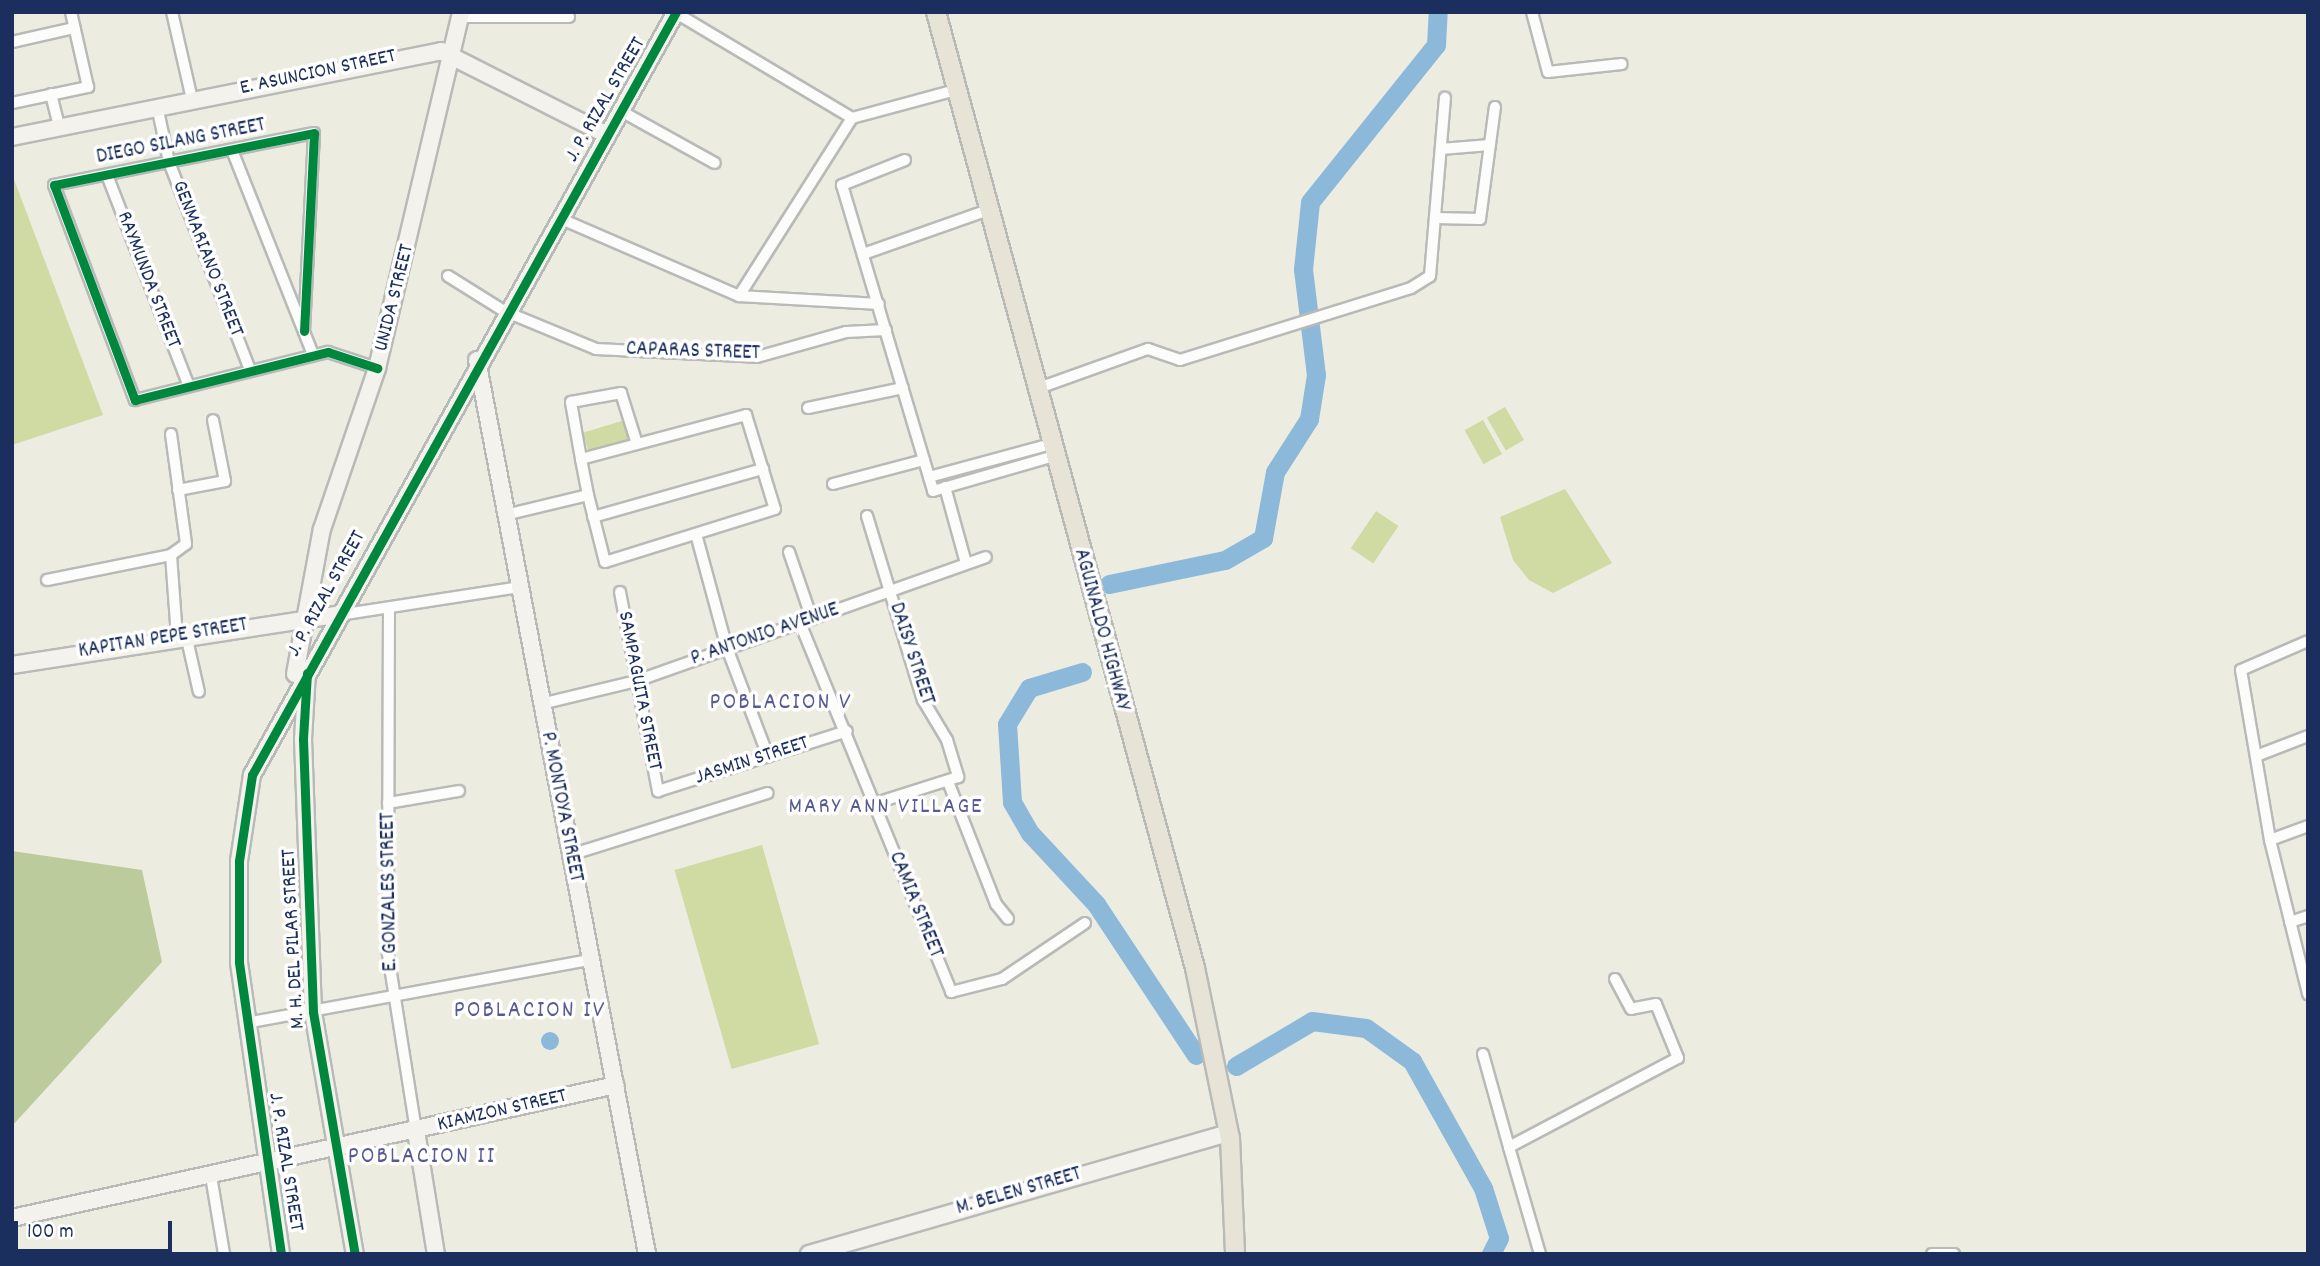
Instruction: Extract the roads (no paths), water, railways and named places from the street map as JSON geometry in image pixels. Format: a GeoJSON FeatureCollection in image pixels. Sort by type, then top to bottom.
{"type":"FeatureCollection","features":[{"type":"Feature","properties":{"kind":"main road","name":"AGUINALDO HIGHWAY"},"geometry":{"type":"LineString","coordinates":[[936,12],[1195,968],[1229,1133],[1235,1254]]}},
{"type":"Feature","properties":{"kind":"street"},"geometry":{"type":"LineString","coordinates":[[12,103],[88,87],[71,12]]}},
{"type":"Feature","properties":{"kind":"street"},"geometry":{"type":"LineString","coordinates":[[172,12],[192,99]]}},
{"type":"Feature","properties":{"kind":"street"},"geometry":{"type":"LineString","coordinates":[[1532,12],[1548,72],[1622,64]]}},
{"type":"Feature","properties":{"kind":"street"},"geometry":{"type":"LineString","coordinates":[[676,13],[852,118]]}},
{"type":"Feature","properties":{"kind":"street","name":"J. P. RIZAL STREET"},"geometry":{"type":"LineString","coordinates":[[281,1254],[246,1023],[237,916],[243,807],[288,700],[309,661],[504,312],[676,13]]}},
{"type":"Feature","properties":{"kind":"street"},"geometry":{"type":"LineString","coordinates":[[461,15],[569,16]]}},
{"type":"Feature","properties":{"kind":"street","name":"UNIDA STREET"},"geometry":{"type":"LineString","coordinates":[[288,700],[309,625],[322,529],[377,368],[461,15]]}},
{"type":"Feature","properties":{"kind":"street"},"geometry":{"type":"LineString","coordinates":[[12,42],[74,28]]}},
{"type":"Feature","properties":{"kind":"street","name":"E. ASUNCION STREET"},"geometry":{"type":"LineString","coordinates":[[12,137],[420,51],[452,54],[607,135]]}},
{"type":"Feature","properties":{"kind":"street"},"geometry":{"type":"LineString","coordinates":[[738,296],[852,118],[956,90]]}},
{"type":"Feature","properties":{"kind":"street"},"geometry":{"type":"LineString","coordinates":[[51,94],[59,127]]}},
{"type":"Feature","properties":{"kind":"street"},"geometry":{"type":"LineString","coordinates":[[1036,389],[1148,349],[1180,360],[1347,308],[1430,276],[1445,98]]}},
{"type":"Feature","properties":{"kind":"street","name":"GENMARIANO STREET"},"geometry":{"type":"LineString","coordinates":[[157,106],[169,162],[250,370]]}},
{"type":"Feature","properties":{"kind":"street"},"geometry":{"type":"LineString","coordinates":[[1435,218],[1480,219],[1495,107]]}},
{"type":"Feature","properties":{"kind":"street"},"geometry":{"type":"LineString","coordinates":[[621,111],[715,163]]}},
{"type":"Feature","properties":{"kind":"street","name":"DIEGO SILANG STREET"},"geometry":{"type":"LineString","coordinates":[[189,386],[135,400],[54,185],[314,133],[304,331]]}},
{"type":"Feature","properties":{"kind":"street"},"geometry":{"type":"LineString","coordinates":[[1441,149],[1490,145]]}},
{"type":"Feature","properties":{"kind":"street"},"geometry":{"type":"LineString","coordinates":[[232,150],[313,355]]}},
{"type":"Feature","properties":{"kind":"street"},"geometry":{"type":"LineString","coordinates":[[905,160],[842,185],[933,491],[1053,450]]}},
{"type":"Feature","properties":{"kind":"street","name":"RAYMUNDA STREET"},"geometry":{"type":"LineString","coordinates":[[107,174],[189,386]]}},
{"type":"Feature","properties":{"kind":"street"},"geometry":{"type":"LineString","coordinates":[[863,254],[988,210]]}},
{"type":"Feature","properties":{"kind":"street"},"geometry":{"type":"LineString","coordinates":[[559,218],[738,296],[879,304]]}},
{"type":"Feature","properties":{"kind":"street","name":"CAPARAS STREET"},"geometry":{"type":"LineString","coordinates":[[448,276],[504,312],[584,347],[743,357],[846,332],[886,330]]}},
{"type":"Feature","properties":{"kind":"street"},"geometry":{"type":"LineString","coordinates":[[189,386],[313,355],[342,354],[377,368]]}},
{"type":"Feature","properties":{"kind":"street","name":"P. MONTOYA STREET"},"geometry":{"type":"LineString","coordinates":[[477,360],[647,1254]]}},
{"type":"Feature","properties":{"kind":"street"},"geometry":{"type":"LineString","coordinates":[[808,408],[903,388]]}},
{"type":"Feature","properties":{"kind":"street"},"geometry":{"type":"LineString","coordinates":[[581,459],[746,415],[775,509],[605,562],[588,495],[581,459],[571,402],[621,393],[637,444]]}},
{"type":"Feature","properties":{"kind":"street"},"geometry":{"type":"LineString","coordinates":[[178,490],[225,481],[213,420]]}},
{"type":"Feature","properties":{"kind":"street"},"geometry":{"type":"LineString","coordinates":[[47,580],[171,555],[186,544],[171,434]]}},
{"type":"Feature","properties":{"kind":"street"},"geometry":{"type":"LineString","coordinates":[[929,477],[1053,450]]}},
{"type":"Feature","properties":{"kind":"street"},"geometry":{"type":"LineString","coordinates":[[833,484],[924,460]]}},
{"type":"Feature","properties":{"kind":"street"},"geometry":{"type":"LineString","coordinates":[[593,517],[763,469]]}},
{"type":"Feature","properties":{"kind":"street"},"geometry":{"type":"LineString","coordinates":[[945,487],[965,563]]}},
{"type":"Feature","properties":{"kind":"street"},"geometry":{"type":"LineString","coordinates":[[505,515],[588,495]]}},
{"type":"Feature","properties":{"kind":"street","name":"DAISY STREET"},"geometry":{"type":"LineString","coordinates":[[867,516],[923,700],[956,764],[958,777],[949,784],[996,904],[1009,919]]}},
{"type":"Feature","properties":{"kind":"street"},"geometry":{"type":"LineString","coordinates":[[695,534],[727,648],[768,756]]}},
{"type":"Feature","properties":{"kind":"street"},"geometry":{"type":"LineString","coordinates":[[789,552],[812,619]]}},
{"type":"Feature","properties":{"kind":"street"},"geometry":{"type":"LineString","coordinates":[[171,555],[181,635],[199,692]]}},
{"type":"Feature","properties":{"kind":"street","name":"P. ANTONIO AVENUE"},"geometry":{"type":"LineString","coordinates":[[541,704],[636,681],[986,557]]}},
{"type":"Feature","properties":{"kind":"street"},"geometry":{"type":"LineString","coordinates":[[336,615],[389,610],[519,587]]}},
{"type":"Feature","properties":{"kind":"street","name":"SAMPAGUITA STREET"},"geometry":{"type":"LineString","coordinates":[[620,592],[658,791]]}},
{"type":"Feature","properties":{"kind":"street","name":"E. GONZALES STREET"},"geometry":{"type":"LineString","coordinates":[[389,610],[388,803],[394,999],[436,1254]]}},
{"type":"Feature","properties":{"kind":"street","name":"KAPITAN PEPE STREET"},"geometry":{"type":"LineString","coordinates":[[12,665],[181,635],[285,620],[309,625],[336,615]]}},
{"type":"Feature","properties":{"kind":"street"},"geometry":{"type":"LineString","coordinates":[[309,625],[323,623],[324,636]]}},
{"type":"Feature","properties":{"kind":"street","name":"CAMIA STREET"},"geometry":{"type":"LineString","coordinates":[[800,623],[847,731],[951,992],[1002,979],[1085,923]]}},
{"type":"Feature","properties":{"kind":"street"},"geometry":{"type":"LineString","coordinates":[[2308,641],[2241,670],[2270,840],[2308,994]]}},
{"type":"Feature","properties":{"kind":"street","name":"M. H. DEL PILAR STREET"},"geometry":{"type":"LineString","coordinates":[[309,661],[303,739],[313,1012],[334,1149],[355,1254]]}},
{"type":"Feature","properties":{"kind":"street","name":"JASMIN STREET"},"geometry":{"type":"LineString","coordinates":[[658,791],[847,731]]}},
{"type":"Feature","properties":{"kind":"street"},"geometry":{"type":"LineString","coordinates":[[2256,756],[2308,736]]}},
{"type":"Feature","properties":{"kind":"street"},"geometry":{"type":"LineString","coordinates":[[876,803],[949,784]]}},
{"type":"Feature","properties":{"kind":"street"},"geometry":{"type":"LineString","coordinates":[[388,803],[459,791]]}},
{"type":"Feature","properties":{"kind":"street"},"geometry":{"type":"LineString","coordinates":[[570,855],[768,793]]}},
{"type":"Feature","properties":{"kind":"street"},"geometry":{"type":"LineString","coordinates":[[2270,840],[2308,826]]}},
{"type":"Feature","properties":{"kind":"street"},"geometry":{"type":"LineString","coordinates":[[2290,922],[2308,916]]}},
{"type":"Feature","properties":{"kind":"street"},"geometry":{"type":"LineString","coordinates":[[246,1023],[394,999],[590,960]]}},
{"type":"Feature","properties":{"kind":"street"},"geometry":{"type":"LineString","coordinates":[[1509,1147],[1678,1058],[1656,1004],[1631,1009],[1615,979]]}},
{"type":"Feature","properties":{"kind":"street"},"geometry":{"type":"LineString","coordinates":[[1483,1054],[1540,1254]]}},
{"type":"Feature","properties":{"kind":"street","name":"KIAMZON STREET"},"geometry":{"type":"LineString","coordinates":[[12,1218],[416,1131],[616,1084]]}},
{"type":"Feature","properties":{"kind":"street","name":"M. BELEN STREET"},"geometry":{"type":"LineString","coordinates":[[809,1254],[1229,1133]]}},
{"type":"Feature","properties":{"kind":"street"},"geometry":{"type":"LineString","coordinates":[[211,1176],[224,1254]]}},
{"type":"Feature","properties":{"kind":"street"},"geometry":{"type":"LineString","coordinates":[[1932,1254],[1952,1252]]}},
{"type":"Feature","properties":{"kind":"water"},"geometry":{"type":"Polygon","coordinates":[[[550,1032],[556,1035],[559,1041],[556,1047],[550,1050],[544,1047],[541,1041],[544,1035],[550,1032]]]}},
{"type":"Feature","properties":{"kind":"waterway"},"geometry":{"type":"LineString","coordinates":[[1109,584],[1225,560],[1263,538],[1275,472],[1309,419],[1316,375],[1303,269],[1310,202],[1436,45],[1438,12]]}},
{"type":"Feature","properties":{"kind":"waterway"},"geometry":{"type":"LineString","coordinates":[[1082,672],[1029,688],[1007,724],[1012,802],[1030,833],[1096,904],[1196,1055]]}},
{"type":"Feature","properties":{"kind":"waterway"},"geometry":{"type":"LineString","coordinates":[[1236,1066],[1312,1021],[1366,1028],[1412,1061],[1483,1188],[1499,1238],[1491,1254]]}},
{"type":"Feature","properties":{"kind":"district","name":"POBLACION V"},"geometry":{"type":"Point","coordinates":[781,704]}},
{"type":"Feature","properties":{"kind":"district","name":"MARY ANN VILLAGE"},"geometry":{"type":"Point","coordinates":[886,808]}},
{"type":"Feature","properties":{"kind":"district","name":"POBLACION IV"},"geometry":{"type":"Point","coordinates":[530,1012]}},
{"type":"Feature","properties":{"kind":"district","name":"POBLACION II"},"geometry":{"type":"Point","coordinates":[422,1158]}}]}
